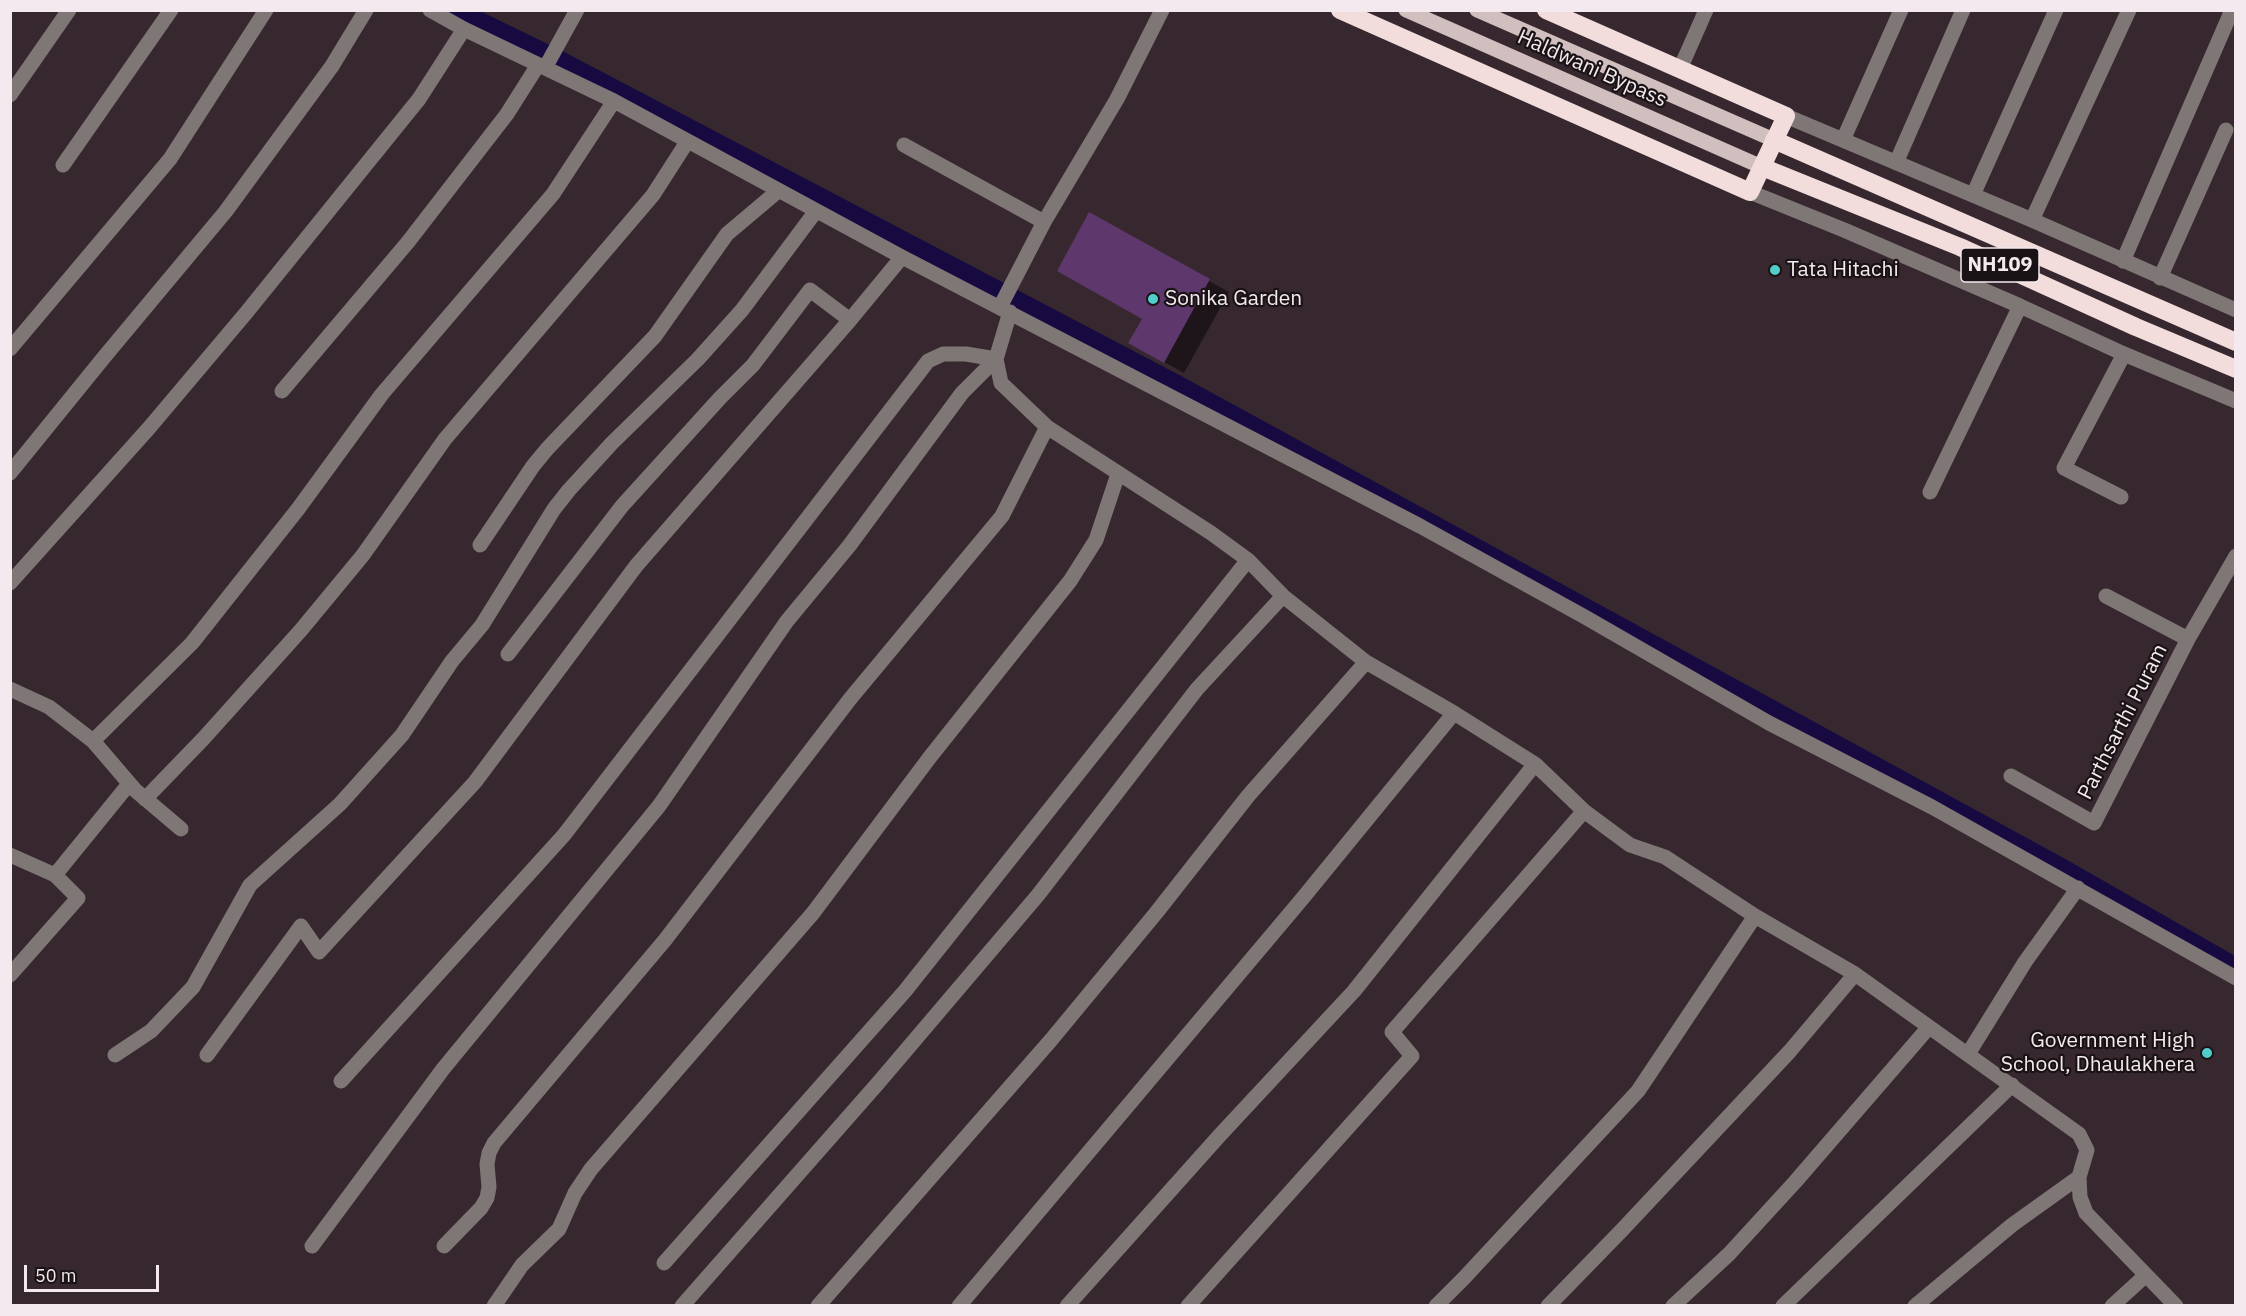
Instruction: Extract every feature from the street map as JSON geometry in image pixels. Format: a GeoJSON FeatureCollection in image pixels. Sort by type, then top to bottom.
{"type":"FeatureCollection","features":[{"type":"Feature","properties":{"kind":"highway"},"geometry":{"type":"LineString","coordinates":[[1340,10],[1750,192],[1786,116],[1550,11]]}},
{"type":"Feature","properties":{"kind":"highway","name":"NH109"},"geometry":{"type":"LineString","coordinates":[[1774,140],[2235,342]]}},
{"type":"Feature","properties":{"kind":"highway","name":"NH109"},"geometry":{"type":"LineString","coordinates":[[1762,167],[1960,247],[2235,369]]}},
{"type":"Feature","properties":{"kind":"main road","name":"Haldwani Bypass"},"geometry":{"type":"LineString","coordinates":[[1406,10],[1762,167]]}},
{"type":"Feature","properties":{"kind":"main road","name":"Haldwani Bypass"},"geometry":{"type":"LineString","coordinates":[[1477,10],[1774,140]]}},
{"type":"Feature","properties":{"kind":"street"},"geometry":{"type":"LineString","coordinates":[[10,95],[69,10]]}},
{"type":"Feature","properties":{"kind":"street"},"geometry":{"type":"LineString","coordinates":[[63,165],[171,10]]}},
{"type":"Feature","properties":{"kind":"street"},"geometry":{"type":"LineString","coordinates":[[10,349],[170,159],[266,10]]}},
{"type":"Feature","properties":{"kind":"street"},"geometry":{"type":"LineString","coordinates":[[10,473],[226,211],[332,66],[366,10]]}},
{"type":"Feature","properties":{"kind":"street"},"geometry":{"type":"LineString","coordinates":[[430,10],[464,29],[546,62],[687,142],[902,257],[1006,302],[1585,617],[1769,723],[1932,807],[2235,978]]}},
{"type":"Feature","properties":{"kind":"street"},"geometry":{"type":"LineString","coordinates":[[282,391],[408,242],[546,62],[577,10]]}},
{"type":"Feature","properties":{"kind":"street"},"geometry":{"type":"LineString","coordinates":[[1162,10],[1117,99],[1044,222],[1006,302],[996,359],[1001,383],[1047,428],[1211,533],[1248,560],[1283,596],[1366,662],[1454,713],[1535,764],[1584,811],[1630,845],[1665,857],[1755,916],[1855,974],[2079,1134],[2087,1150],[2079,1177],[2080,1197],[2086,1213],[2176,1305]]}},
{"type":"Feature","properties":{"kind":"street"},"geometry":{"type":"LineString","coordinates":[[1680,69],[1706,10]]}},
{"type":"Feature","properties":{"kind":"street"},"geometry":{"type":"LineString","coordinates":[[1844,140],[1901,10]]}},
{"type":"Feature","properties":{"kind":"street"},"geometry":{"type":"LineString","coordinates":[[1896,163],[1963,10]]}},
{"type":"Feature","properties":{"kind":"street"},"geometry":{"type":"LineString","coordinates":[[1973,195],[2056,10]]}},
{"type":"Feature","properties":{"kind":"street"},"geometry":{"type":"LineString","coordinates":[[2032,220],[2129,10]]}},
{"type":"Feature","properties":{"kind":"street"},"geometry":{"type":"LineString","coordinates":[[2123,261],[2232,10]]}},
{"type":"Feature","properties":{"kind":"street"},"geometry":{"type":"LineString","coordinates":[[10,583],[149,428],[246,313],[419,99],[464,29]]}},
{"type":"Feature","properties":{"kind":"street"},"geometry":{"type":"LineString","coordinates":[[93,741],[192,643],[298,509],[382,393],[553,194],[614,101]]}},
{"type":"Feature","properties":{"kind":"street"},"geometry":{"type":"LineString","coordinates":[[1786,116],[2032,220],[2235,310]]}},
{"type":"Feature","properties":{"kind":"street"},"geometry":{"type":"LineString","coordinates":[[2160,278],[2226,130]]}},
{"type":"Feature","properties":{"kind":"street"},"geometry":{"type":"LineString","coordinates":[[146,799],[294,639],[350,572],[445,439],[653,195],[687,142]]}},
{"type":"Feature","properties":{"kind":"street"},"geometry":{"type":"LineString","coordinates":[[904,145],[1044,222]]}},
{"type":"Feature","properties":{"kind":"street"},"geometry":{"type":"LineString","coordinates":[[480,545],[547,448],[655,336],[728,234],[778,191]]}},
{"type":"Feature","properties":{"kind":"street"},"geometry":{"type":"LineString","coordinates":[[1750,192],[1844,230],[2235,401]]}},
{"type":"Feature","properties":{"kind":"street"},"geometry":{"type":"LineString","coordinates":[[115,1055],[151,1031],[193,987],[250,885],[339,804],[402,735],[452,661],[482,625],[554,509],[569,490],[619,436],[698,359],[742,310],[816,211]]}},
{"type":"Feature","properties":{"kind":"street"},"geometry":{"type":"LineString","coordinates":[[207,1055],[302,926],[319,952],[475,782],[636,566],[902,257]]}},
{"type":"Feature","properties":{"kind":"street"},"geometry":{"type":"LineString","coordinates":[[508,654],[622,506],[753,365],[810,290],[850,320]]}},
{"type":"Feature","properties":{"kind":"street"},"geometry":{"type":"LineString","coordinates":[[1930,492],[2020,306]]}},
{"type":"Feature","properties":{"kind":"street"},"geometry":{"type":"LineString","coordinates":[[341,1081],[564,835],[928,362],[943,354],[966,354],[996,359]]}},
{"type":"Feature","properties":{"kind":"street"},"geometry":{"type":"LineString","coordinates":[[2121,496],[2064,468],[2124,354]]}},
{"type":"Feature","properties":{"kind":"street"},"geometry":{"type":"LineString","coordinates":[[312,1246],[443,1069],[659,806],[787,621],[849,546],[962,393],[996,359]]}},
{"type":"Feature","properties":{"kind":"street"},"geometry":{"type":"LineString","coordinates":[[444,1246],[481,1208],[487,1197],[489,1186],[487,1164],[494,1143],[665,940],[850,699],[997,523],[1010,503],[1047,428]]}},
{"type":"Feature","properties":{"kind":"street"},"geometry":{"type":"LineString","coordinates":[[494,1305],[522,1265],[559,1229],[575,1193],[591,1169],[813,913],[930,757],[1070,581],[1096,540],[1118,474]]}},
{"type":"Feature","properties":{"kind":"street","name":"Parthsarthi Puram"},"geometry":{"type":"LineString","coordinates":[[2011,776],[2094,823],[2188,639],[2235,556]]}},
{"type":"Feature","properties":{"kind":"street"},"geometry":{"type":"LineString","coordinates":[[664,1263],[905,991],[1248,560]]}},
{"type":"Feature","properties":{"kind":"street"},"geometry":{"type":"LineString","coordinates":[[682,1305],[887,1074],[1038,895],[1177,713],[1283,596]]}},
{"type":"Feature","properties":{"kind":"street"},"geometry":{"type":"LineString","coordinates":[[2106,596],[2188,639]]}},
{"type":"Feature","properties":{"kind":"street"},"geometry":{"type":"LineString","coordinates":[[818,1305],[1051,1040],[1156,913],[1248,796],[1366,662]]}},
{"type":"Feature","properties":{"kind":"street"},"geometry":{"type":"LineString","coordinates":[[10,689],[49,707],[93,741],[129,784],[181,829]]}},
{"type":"Feature","properties":{"kind":"street"},"geometry":{"type":"LineString","coordinates":[[959,1305],[1302,899],[1454,713]]}},
{"type":"Feature","properties":{"kind":"street"},"geometry":{"type":"LineString","coordinates":[[1067,1305],[1354,991],[1535,764]]}},
{"type":"Feature","properties":{"kind":"street"},"geometry":{"type":"LineString","coordinates":[[55,875],[129,784]]}},
{"type":"Feature","properties":{"kind":"street"},"geometry":{"type":"LineString","coordinates":[[1188,1305],[1412,1056],[1392,1032],[1584,811]]}},
{"type":"Feature","properties":{"kind":"street"},"geometry":{"type":"LineString","coordinates":[[10,855],[55,875],[78,898],[10,975]]}},
{"type":"Feature","properties":{"kind":"street"},"geometry":{"type":"LineString","coordinates":[[1968,1054],[2025,962],[2078,888]]}},
{"type":"Feature","properties":{"kind":"street"},"geometry":{"type":"LineString","coordinates":[[1436,1305],[1464,1278],[1638,1091],[1755,916]]}},
{"type":"Feature","properties":{"kind":"street"},"geometry":{"type":"LineString","coordinates":[[1548,1305],[1622,1230],[1790,1051],[1855,974]]}},
{"type":"Feature","properties":{"kind":"street"},"geometry":{"type":"LineString","coordinates":[[1673,1305],[1744,1238],[1929,1027]]}},
{"type":"Feature","properties":{"kind":"street"},"geometry":{"type":"LineString","coordinates":[[1783,1305],[2012,1085]]}},
{"type":"Feature","properties":{"kind":"street"},"geometry":{"type":"LineString","coordinates":[[1915,1305],[2012,1225],[2079,1177]]}},
{"type":"Feature","properties":{"kind":"street"},"geometry":{"type":"LineString","coordinates":[[2112,1305],[2146,1275]]}},
{"type":"Feature","properties":{"kind":"building","name":"Sonika Garden"},"geometry":{"type":"Polygon","coordinates":[[[1089,212],[1210,279],[1164,363],[1128,343],[1142,319],[1057,271],[1089,212]]]}},
{"type":"Feature","properties":{"kind":"waterway"},"geometry":{"type":"LineString","coordinates":[[455,10],[562,62],[1177,385],[2061,868],[2236,968]]}},
{"type":"Feature","properties":{"kind":"place","name":"Tata Hitachi"},"geometry":{"type":"Point","coordinates":[1775,270]}},
{"type":"Feature","properties":{"kind":"place","name":"Sonika Garden"},"geometry":{"type":"Point","coordinates":[1153,299]}},
{"type":"Feature","properties":{"kind":"place","name":"Government High School, Dhaulakhera"},"geometry":{"type":"Point","coordinates":[2207,1053]}}]}
